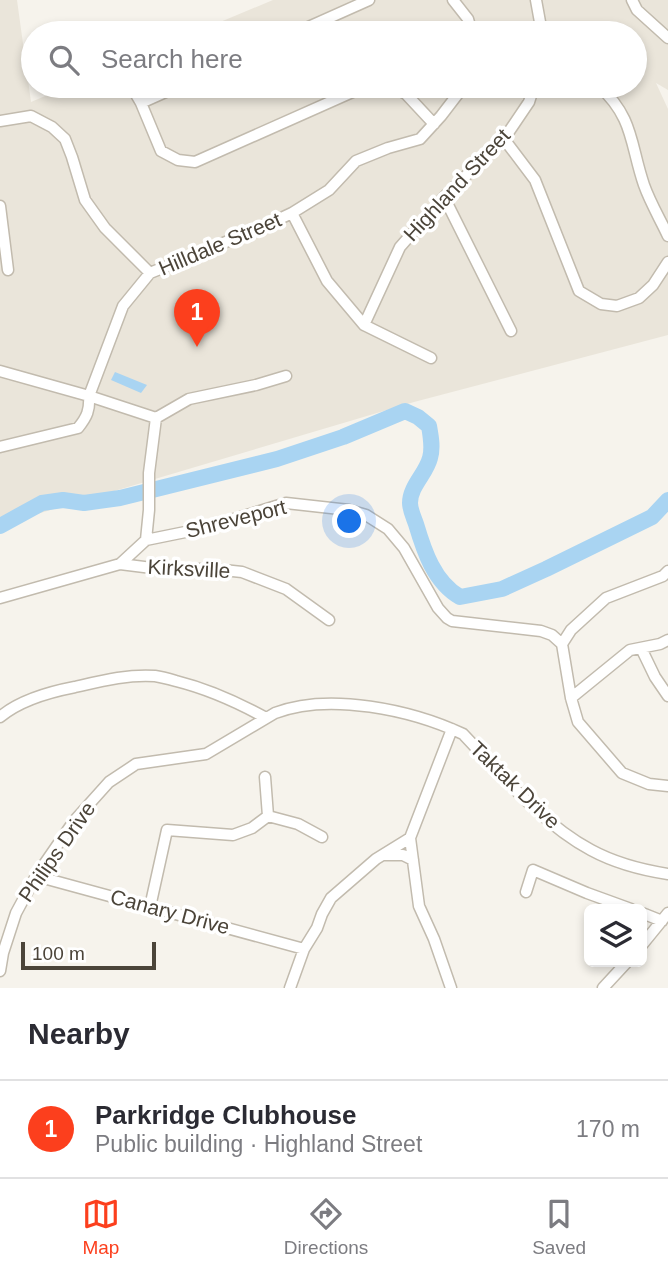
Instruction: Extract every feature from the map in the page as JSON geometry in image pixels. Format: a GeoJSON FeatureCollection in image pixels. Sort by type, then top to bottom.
{"type":"FeatureCollection","features":[{"type":"Feature","properties":{"kind":"street"},"geometry":{"type":"LineString","coordinates":[[322,21],[369,0]]}},
{"type":"Feature","properties":{"kind":"street"},"geometry":{"type":"LineString","coordinates":[[453,0],[469,21]]}},
{"type":"Feature","properties":{"kind":"street"},"geometry":{"type":"LineString","coordinates":[[536,0],[540,21]]}},
{"type":"Feature","properties":{"kind":"street"},"geometry":{"type":"LineString","coordinates":[[632,0],[637,10],[668,38]]}},
{"type":"Feature","properties":{"kind":"street"},"geometry":{"type":"LineString","coordinates":[[138,98],[161,151],[178,160],[195,162],[339,98]]}},
{"type":"Feature","properties":{"kind":"street"},"geometry":{"type":"LineString","coordinates":[[141,103],[152,98]]}},
{"type":"Feature","properties":{"kind":"street"},"geometry":{"type":"LineString","coordinates":[[410,98],[434,124]]}},
{"type":"Feature","properties":{"kind":"street","name":"Hilldale Street"},"geometry":{"type":"LineString","coordinates":[[0,447],[78,428],[85,420],[90,409],[89,396],[123,306],[150,273],[292,213],[329,190],[356,161],[420,139],[455,98]]}},
{"type":"Feature","properties":{"kind":"street","name":"Highland Street"},"geometry":{"type":"LineString","coordinates":[[364,325],[400,247],[444,197],[504,139],[530,98]]}},
{"type":"Feature","properties":{"kind":"street"},"geometry":{"type":"LineString","coordinates":[[612,98],[627,122],[645,186],[668,236]]}},
{"type":"Feature","properties":{"kind":"street"},"geometry":{"type":"LineString","coordinates":[[0,121],[31,116],[52,127],[65,139],[86,200],[105,228],[150,273]]}},
{"type":"Feature","properties":{"kind":"street"},"geometry":{"type":"LineString","coordinates":[[504,139],[535,180],[579,291],[601,304],[617,306],[639,298],[653,285],[668,262]]}},
{"type":"Feature","properties":{"kind":"street"},"geometry":{"type":"LineString","coordinates":[[444,197],[511,331]]}},
{"type":"Feature","properties":{"kind":"street"},"geometry":{"type":"LineString","coordinates":[[0,206],[8,270],[0,265]]}},
{"type":"Feature","properties":{"kind":"street"},"geometry":{"type":"LineString","coordinates":[[292,213],[327,281],[364,325],[431,358]]}},
{"type":"Feature","properties":{"kind":"street"},"geometry":{"type":"LineString","coordinates":[[0,371],[156,418],[189,399],[286,376]]}},
{"type":"Feature","properties":{"kind":"street"},"geometry":{"type":"LineString","coordinates":[[0,598],[120,564],[146,540],[149,473],[156,418]]}},
{"type":"Feature","properties":{"kind":"street","name":"Shreveport"},"geometry":{"type":"LineString","coordinates":[[146,540],[205,528],[286,503],[349,510],[366,515],[388,529],[404,548],[427,591],[447,618],[452,621],[541,631],[552,635],[562,644]]}},
{"type":"Feature","properties":{"kind":"street","name":"Kirksville"},"geometry":{"type":"LineString","coordinates":[[120,564],[160,569],[242,572],[286,590],[329,620]]}},
{"type":"Feature","properties":{"kind":"street"},"geometry":{"type":"LineString","coordinates":[[668,570],[663,576],[606,598],[571,630],[562,644],[571,698],[579,722],[622,773],[649,785],[668,786]]}},
{"type":"Feature","properties":{"kind":"street"},"geometry":{"type":"LineString","coordinates":[[571,698],[630,650],[668,640]]}},
{"type":"Feature","properties":{"kind":"street"},"geometry":{"type":"LineString","coordinates":[[641,648],[668,696]]}},
{"type":"Feature","properties":{"kind":"street"},"geometry":{"type":"LineString","coordinates":[[0,718],[10,709],[60,690],[124,677],[157,676],[203,688],[266,718]]}},
{"type":"Feature","properties":{"kind":"street","name":"Taktak Drive"},"geometry":{"type":"LineString","coordinates":[[266,718],[286,708],[350,704],[406,714],[452,729],[463,734],[520,793],[553,824],[575,840],[614,860],[644,870],[668,874]]}},
{"type":"Feature","properties":{"kind":"street","name":"Philips Drive"},"geometry":{"type":"LineString","coordinates":[[0,971],[2,952],[16,913],[36,876],[74,821],[109,782],[136,764],[206,754],[266,718]]}},
{"type":"Feature","properties":{"kind":"street"},"geometry":{"type":"LineString","coordinates":[[451,988],[419,906],[410,838],[452,729]]}},
{"type":"Feature","properties":{"kind":"street"},"geometry":{"type":"LineString","coordinates":[[265,777],[268,816]]}},
{"type":"Feature","properties":{"kind":"street"},"geometry":{"type":"LineString","coordinates":[[268,816],[298,824],[322,837]]}},
{"type":"Feature","properties":{"kind":"street"},"geometry":{"type":"LineString","coordinates":[[150,907],[167,830],[233,835],[252,828],[268,816]]}},
{"type":"Feature","properties":{"kind":"street"},"geometry":{"type":"LineString","coordinates":[[290,988],[303,949],[317,928],[331,898],[381,856],[410,838]]}},
{"type":"Feature","properties":{"kind":"street"},"geometry":{"type":"LineString","coordinates":[[381,856],[398,855],[413,860]]}},
{"type":"Feature","properties":{"kind":"street"},"geometry":{"type":"LineString","coordinates":[[526,892],[533,870],[617,904]]}},
{"type":"Feature","properties":{"kind":"street","name":"Canary Drive"},"geometry":{"type":"LineString","coordinates":[[36,876],[303,949]]}},
{"type":"Feature","properties":{"kind":"street"},"geometry":{"type":"LineString","coordinates":[[647,914],[665,917],[647,939]]}},
{"type":"Feature","properties":{"kind":"street"},"geometry":{"type":"LineString","coordinates":[[603,988],[622,967]]}},
{"type":"Feature","properties":{"kind":"shaded area"},"geometry":{"type":"Polygon","coordinates":[[[0,0],[17,0],[21,29],[21,98],[30,98],[31,102],[40,98],[647,98],[647,21],[223,21],[273,0],[668,0],[668,90],[656,83],[668,109],[668,335],[414,402],[0,525],[0,0]]]}},
{"type":"Feature","properties":{"kind":"water"},"geometry":{"type":"Polygon","coordinates":[[[115,372],[147,385],[141,393],[111,380],[115,372]]]}},
{"type":"Feature","properties":{"kind":"waterway"},"geometry":{"type":"LineString","coordinates":[[0,526],[42,503],[63,500],[84,503],[120,498],[277,459],[343,437],[405,411],[429,426],[431,442],[428,464],[411,497],[411,511],[431,565],[443,583],[460,597],[502,589],[546,569],[652,517],[668,500]]}},
{"type":"Feature","properties":{"kind":"place","name":"Parkridge Clubhouse"},"geometry":{"type":"Point","coordinates":[197,347]}}]}
